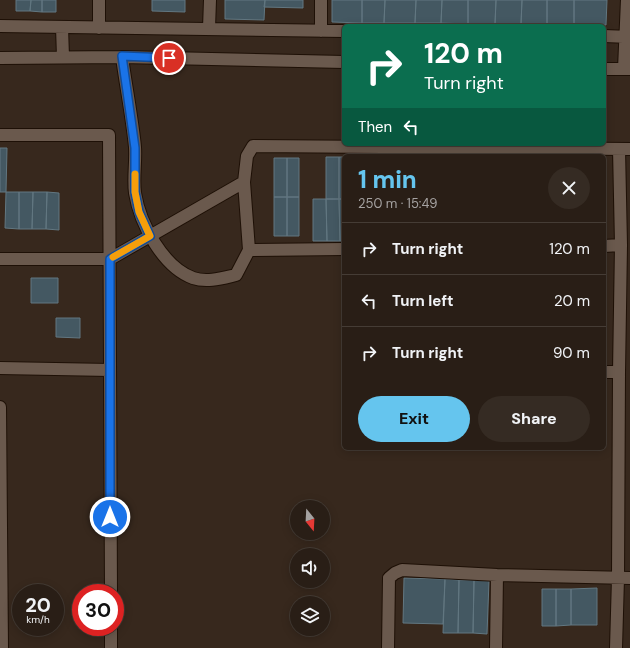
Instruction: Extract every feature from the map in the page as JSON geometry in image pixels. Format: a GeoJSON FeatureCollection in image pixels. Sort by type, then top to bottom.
{"type":"FeatureCollection","features":[{"type":"Feature","properties":{"kind":"street"},"geometry":{"type":"LineString","coordinates":[[99,0],[99,28]]}},
{"type":"Feature","properties":{"kind":"street"},"geometry":{"type":"LineString","coordinates":[[209,28],[210,0]]}},
{"type":"Feature","properties":{"kind":"street"},"geometry":{"type":"LineString","coordinates":[[321,0],[321,31]]}},
{"type":"Feature","properties":{"kind":"street"},"geometry":{"type":"LineString","coordinates":[[606,69],[627,69],[627,0]]}},
{"type":"Feature","properties":{"kind":"street"},"geometry":{"type":"LineString","coordinates":[[0,26],[342,31]]}},
{"type":"Feature","properties":{"kind":"street"},"geometry":{"type":"LineString","coordinates":[[62,27],[63,57]]}},
{"type":"Feature","properties":{"kind":"street"},"geometry":{"type":"LineString","coordinates":[[606,36],[628,36]]}},
{"type":"Feature","properties":{"kind":"street"},"geometry":{"type":"LineString","coordinates":[[122,56],[135,148],[135,192],[139,212],[156,246],[176,268],[194,279],[213,280],[236,275],[249,250],[244,182],[247,156],[253,146],[625,149],[621,245],[619,372],[624,578],[616,648]]}},
{"type":"Feature","properties":{"kind":"street"},"geometry":{"type":"LineString","coordinates":[[0,58],[122,56],[342,62]]}},
{"type":"Feature","properties":{"kind":"street"},"geometry":{"type":"LineString","coordinates":[[0,135],[109,135],[111,584]]}},
{"type":"Feature","properties":{"kind":"street"},"geometry":{"type":"LineString","coordinates":[[0,259],[110,259],[244,182]]}},
{"type":"Feature","properties":{"kind":"street"},"geometry":{"type":"LineString","coordinates":[[606,246],[621,245]]}},
{"type":"Feature","properties":{"kind":"street"},"geometry":{"type":"LineString","coordinates":[[249,250],[342,249]]}},
{"type":"Feature","properties":{"kind":"street"},"geometry":{"type":"LineString","coordinates":[[0,368],[110,370]]}},
{"type":"Feature","properties":{"kind":"street"},"geometry":{"type":"LineString","coordinates":[[606,372],[619,372]]}},
{"type":"Feature","properties":{"kind":"street"},"geometry":{"type":"LineString","coordinates":[[0,407],[2,648]]}},
{"type":"Feature","properties":{"kind":"street"},"geometry":{"type":"LineString","coordinates":[[388,648],[389,578],[402,570],[497,575],[624,578]]}},
{"type":"Feature","properties":{"kind":"street"},"geometry":{"type":"LineString","coordinates":[[496,648],[497,575]]}},
{"type":"Feature","properties":{"kind":"street"},"geometry":{"type":"LineString","coordinates":[[111,636],[111,648]]}},
{"type":"Feature","properties":{"kind":"building"},"geometry":{"type":"Polygon","coordinates":[[[16,0],[31,0],[30,11],[16,11],[16,0]]]}},
{"type":"Feature","properties":{"kind":"building"},"geometry":{"type":"Polygon","coordinates":[[[31,0],[42,0],[42,12],[30,11],[31,0]]]}},
{"type":"Feature","properties":{"kind":"building"},"geometry":{"type":"Polygon","coordinates":[[[42,0],[56,0],[56,12],[42,12],[42,0]]]}},
{"type":"Feature","properties":{"kind":"building"},"geometry":{"type":"Polygon","coordinates":[[[152,0],[185,0],[185,12],[152,11],[152,0]]]}},
{"type":"Feature","properties":{"kind":"building"},"geometry":{"type":"Polygon","coordinates":[[[225,0],[265,0],[264,20],[225,19],[225,0]]]}},
{"type":"Feature","properties":{"kind":"building"},"geometry":{"type":"Polygon","coordinates":[[[265,0],[303,0],[303,8],[264,7],[265,0]]]}},
{"type":"Feature","properties":{"kind":"building"},"geometry":{"type":"Polygon","coordinates":[[[332,0],[362,0],[362,23],[332,22],[332,0]]]}},
{"type":"Feature","properties":{"kind":"building"},"geometry":{"type":"Polygon","coordinates":[[[362,0],[385,0],[384,23],[362,23],[362,0]]]}},
{"type":"Feature","properties":{"kind":"building"},"geometry":{"type":"Polygon","coordinates":[[[385,0],[416,0],[415,23],[384,23],[385,0]]]}},
{"type":"Feature","properties":{"kind":"building"},"geometry":{"type":"Polygon","coordinates":[[[416,0],[442,0],[441,23],[415,23],[416,0]]]}},
{"type":"Feature","properties":{"kind":"building"},"geometry":{"type":"Polygon","coordinates":[[[442,0],[468,0],[468,24],[441,23],[442,0]]]}},
{"type":"Feature","properties":{"kind":"building"},"geometry":{"type":"Polygon","coordinates":[[[468,0],[496,0],[495,24],[468,24],[468,0]]]}},
{"type":"Feature","properties":{"kind":"building"},"geometry":{"type":"Polygon","coordinates":[[[496,0],[522,0],[521,24],[495,24],[496,0]]]}},
{"type":"Feature","properties":{"kind":"building"},"geometry":{"type":"Polygon","coordinates":[[[522,0],[547,0],[547,24],[521,24],[522,0]]]}},
{"type":"Feature","properties":{"kind":"building"},"geometry":{"type":"Polygon","coordinates":[[[547,0],[574,0],[574,24],[547,24],[547,0]]]}},
{"type":"Feature","properties":{"kind":"building"},"geometry":{"type":"Polygon","coordinates":[[[574,0],[607,0],[606,25],[574,24],[574,0]]]}},
{"type":"Feature","properties":{"kind":"building"},"geometry":{"type":"Polygon","coordinates":[[[0,148],[7,148],[6,192],[0,192],[0,148]]]}},
{"type":"Feature","properties":{"kind":"building"},"geometry":{"type":"Polygon","coordinates":[[[326,157],[339,157],[339,199],[326,199],[326,157]]]}},
{"type":"Feature","properties":{"kind":"building"},"geometry":{"type":"Polygon","coordinates":[[[339,157],[342,157],[342,199],[339,199],[339,157]]]}},
{"type":"Feature","properties":{"kind":"building"},"geometry":{"type":"Polygon","coordinates":[[[274,158],[287,158],[287,197],[274,197],[274,158]]]}},
{"type":"Feature","properties":{"kind":"building"},"geometry":{"type":"Polygon","coordinates":[[[287,158],[299,158],[299,197],[287,197],[287,158]]]}},
{"type":"Feature","properties":{"kind":"building"},"geometry":{"type":"Polygon","coordinates":[[[6,192],[19,192],[19,229],[5,228],[6,192]]]}},
{"type":"Feature","properties":{"kind":"building"},"geometry":{"type":"Polygon","coordinates":[[[19,192],[33,192],[32,229],[19,229],[19,192]]]}},
{"type":"Feature","properties":{"kind":"building"},"geometry":{"type":"Polygon","coordinates":[[[33,192],[47,192],[46,229],[32,229],[33,192]]]}},
{"type":"Feature","properties":{"kind":"building"},"geometry":{"type":"Polygon","coordinates":[[[47,192],[59,193],[59,230],[46,229],[47,192]]]}},
{"type":"Feature","properties":{"kind":"building"},"geometry":{"type":"Polygon","coordinates":[[[274,197],[287,197],[287,236],[274,236],[274,197]]]}},
{"type":"Feature","properties":{"kind":"building"},"geometry":{"type":"Polygon","coordinates":[[[287,197],[299,197],[299,236],[287,236],[287,197]]]}},
{"type":"Feature","properties":{"kind":"building"},"geometry":{"type":"Polygon","coordinates":[[[313,199],[326,199],[327,241],[313,241],[313,199]]]}},
{"type":"Feature","properties":{"kind":"building"},"geometry":{"type":"Polygon","coordinates":[[[326,199],[339,199],[340,241],[327,241],[326,199]]]}},
{"type":"Feature","properties":{"kind":"building"},"geometry":{"type":"Polygon","coordinates":[[[339,199],[342,199],[342,241],[340,241],[339,199]]]}},
{"type":"Feature","properties":{"kind":"building"},"geometry":{"type":"Polygon","coordinates":[[[31,278],[58,278],[58,303],[31,303],[31,278]]]}},
{"type":"Feature","properties":{"kind":"building"},"geometry":{"type":"Polygon","coordinates":[[[56,318],[80,318],[80,338],[56,337],[56,318]]]}},
{"type":"Feature","properties":{"kind":"building"},"geometry":{"type":"Polygon","coordinates":[[[404,578],[445,579],[443,624],[403,623],[404,578]]]}},
{"type":"Feature","properties":{"kind":"building"},"geometry":{"type":"Polygon","coordinates":[[[445,579],[459,580],[458,633],[443,633],[445,579]]]}},
{"type":"Feature","properties":{"kind":"building"},"geometry":{"type":"Polygon","coordinates":[[[459,580],[474,580],[473,633],[458,633],[459,580]]]}},
{"type":"Feature","properties":{"kind":"building"},"geometry":{"type":"Polygon","coordinates":[[[474,580],[489,581],[487,634],[473,633],[474,580]]]}},
{"type":"Feature","properties":{"kind":"building"},"geometry":{"type":"Polygon","coordinates":[[[597,588],[597,625],[571,625],[571,589],[597,588]]]}},
{"type":"Feature","properties":{"kind":"building"},"geometry":{"type":"Polygon","coordinates":[[[542,589],[556,589],[556,626],[542,626],[542,589]]]}},
{"type":"Feature","properties":{"kind":"building"},"geometry":{"type":"Polygon","coordinates":[[[556,589],[571,589],[571,625],[556,626],[556,589]]]}},
{"type":"Feature","properties":{"kind":"slow traffic"},"geometry":{"type":"LineString","coordinates":[[113,257],[150,236],[139,212],[135,192],[135,174]]}},
{"type":"Feature","properties":{"kind":"route"},"geometry":{"type":"LineString","coordinates":[[110,517],[110,259],[150,236],[139,212],[135,192],[135,148],[122,56],[169,58]]}}]}
